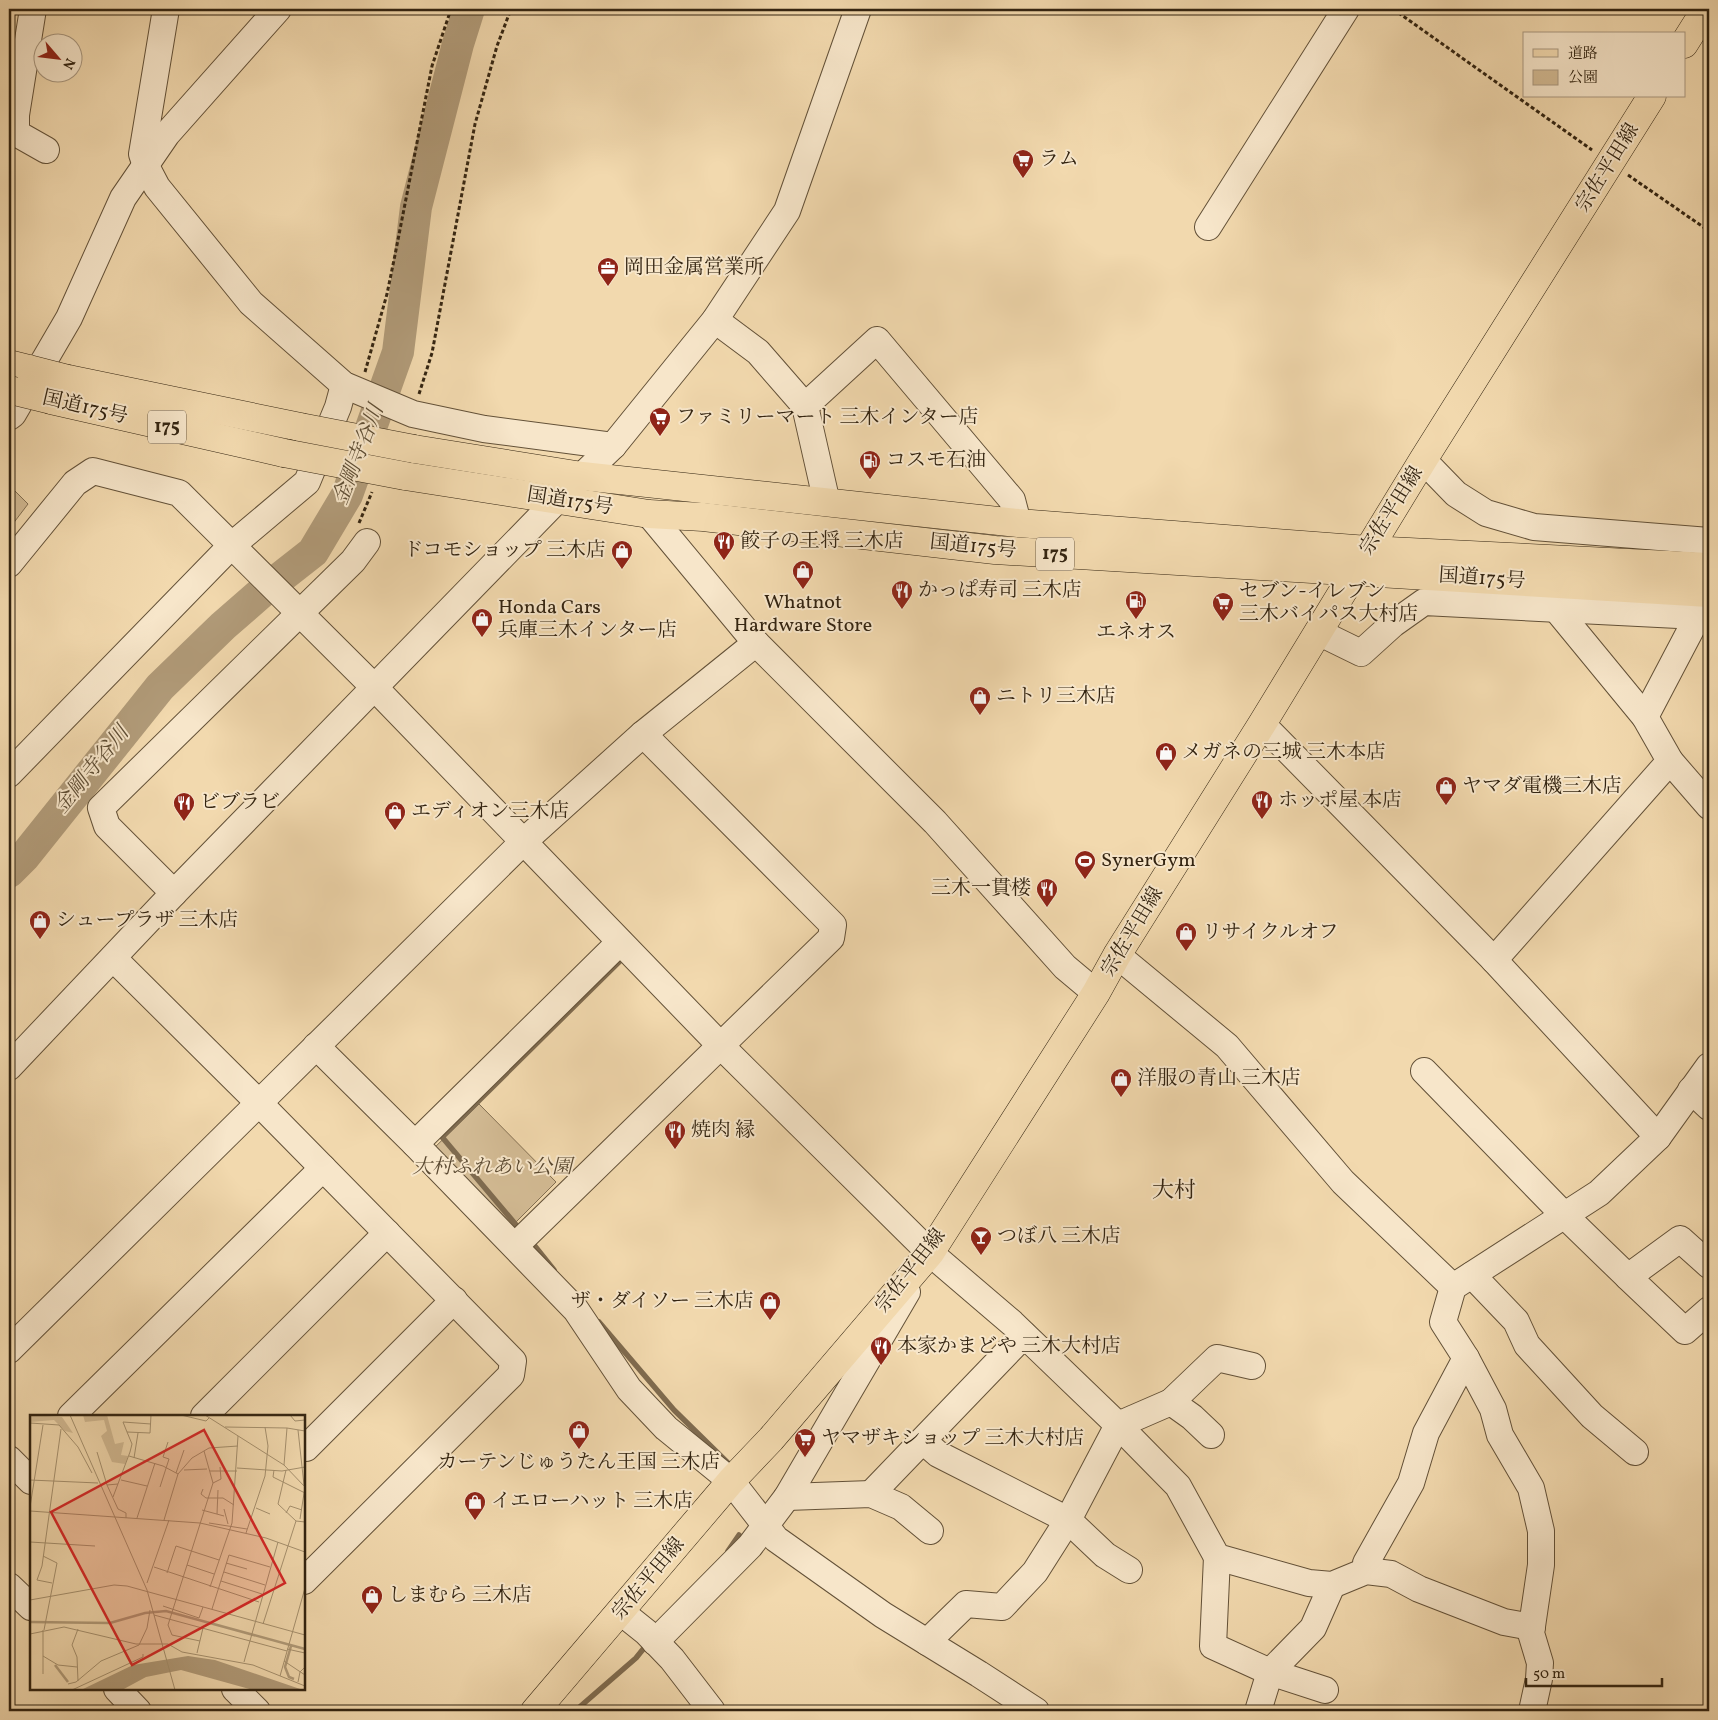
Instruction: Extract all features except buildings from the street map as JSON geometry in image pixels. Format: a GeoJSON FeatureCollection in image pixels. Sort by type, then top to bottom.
{"type":"FeatureCollection","features":[{"type":"Feature","properties":{"kind":"main road"},"geometry":{"type":"LineString","coordinates":[[1686,41],[1706,9]]}},
{"type":"Feature","properties":{"kind":"main road","name":"宗佐平田線"},"geometry":{"type":"LineString","coordinates":[[535,1711],[930,1252],[1096,993],[1117,955],[1262,724],[1361,560],[1612,163],[1651,98]]}},
{"type":"Feature","properties":{"kind":"main road","name":"国道175号"},"geometry":{"type":"LineString","coordinates":[[14,378],[68,379],[414,449],[582,476],[1361,560],[1705,608]]}},
{"type":"Feature","properties":{"kind":"main road","name":"国道175号"},"geometry":{"type":"LineString","coordinates":[[14,378],[51,400],[284,453],[405,476],[650,514],[703,517],[996,550],[1709,567]]}},
{"type":"Feature","properties":{"kind":"street"},"geometry":{"type":"LineString","coordinates":[[33,9],[16,115],[16,133],[46,150]]}},
{"type":"Feature","properties":{"kind":"street"},"geometry":{"type":"LineString","coordinates":[[166,9],[142,154],[157,187],[251,303],[351,388],[413,414],[484,429],[614,446]]}},
{"type":"Feature","properties":{"kind":"street"},"geometry":{"type":"LineString","coordinates":[[9,417],[14,414],[56,342],[84,286],[123,198],[168,134],[278,9]]}},
{"type":"Feature","properties":{"kind":"street"},"geometry":{"type":"LineString","coordinates":[[9,1067],[174,893],[557,500],[614,446],[715,320],[787,211],[858,9]]}},
{"type":"Feature","properties":{"kind":"street"},"geometry":{"type":"LineString","coordinates":[[1208,227],[1346,9]]}},
{"type":"Feature","properties":{"kind":"street"},"geometry":{"type":"LineString","coordinates":[[715,320],[758,352],[805,406],[827,503]]}},
{"type":"Feature","properties":{"kind":"street"},"geometry":{"type":"LineString","coordinates":[[805,406],[877,340],[1012,500],[1018,523]]}},
{"type":"Feature","properties":{"kind":"street"},"geometry":{"type":"LineString","coordinates":[[9,774],[231,546],[307,482],[338,407],[351,388]]}},
{"type":"Feature","properties":{"kind":"street"},"geometry":{"type":"LineString","coordinates":[[1423,460],[1456,494],[1486,513],[1534,527],[1709,541]]}},
{"type":"Feature","properties":{"kind":"street"},"geometry":{"type":"LineString","coordinates":[[9,564],[75,483],[93,471],[179,493],[375,688],[721,1046],[930,1252],[1024,1335],[1118,1425],[1178,1486],[1217,1557],[1214,1646],[1270,1672],[1324,1690]]}},
{"type":"Feature","properties":{"kind":"street"},"geometry":{"type":"LineString","coordinates":[[650,514],[756,643],[934,822],[1065,967],[1096,993]]}},
{"type":"Feature","properties":{"kind":"street"},"geometry":{"type":"LineString","coordinates":[[174,893],[107,826],[101,808],[294,608],[353,561],[367,542]]}},
{"type":"Feature","properties":{"kind":"street"},"geometry":{"type":"LineString","coordinates":[[1318,632],[1361,653],[1393,624],[1424,602],[1557,610],[1705,608],[1645,717]]}},
{"type":"Feature","properties":{"kind":"street"},"geometry":{"type":"LineString","coordinates":[[1557,610],[1645,717],[1670,761],[1709,806]]}},
{"type":"Feature","properties":{"kind":"street"},"geometry":{"type":"LineString","coordinates":[[9,1350],[523,842],[643,734],[756,643]]}},
{"type":"Feature","properties":{"kind":"street"},"geometry":{"type":"LineString","coordinates":[[1262,724],[1494,960],[1658,1137]]}},
{"type":"Feature","properties":{"kind":"street"},"geometry":{"type":"LineString","coordinates":[[515,1246],[830,938],[833,925],[643,734]]}},
{"type":"Feature","properties":{"kind":"street"},"geometry":{"type":"LineString","coordinates":[[1494,960],[1670,761]]}},
{"type":"Feature","properties":{"kind":"street"},"geometry":{"type":"LineString","coordinates":[[415,1144],[620,942]]}},
{"type":"Feature","properties":{"kind":"street"},"geometry":{"type":"LineString","coordinates":[[1117,955],[1226,1046],[1343,1182],[1463,1281],[1516,1321],[1527,1345],[1592,1416],[1636,1452]]}},
{"type":"Feature","properties":{"kind":"street"},"geometry":{"type":"LineString","coordinates":[[113,958],[513,1361],[511,1375],[305,1579]]}},
{"type":"Feature","properties":{"kind":"street"},"geometry":{"type":"LineString","coordinates":[[316,1046],[415,1144],[576,1310],[629,1389],[666,1428],[731,1481],[776,1539],[883,1615],[1036,1711]]}},
{"type":"Feature","properties":{"kind":"street"},"geometry":{"type":"LineString","coordinates":[[1532,1711],[1540,1679],[1540,1663],[1531,1633],[1541,1565],[1541,1531],[1531,1488],[1500,1435],[1493,1409],[1466,1358],[1443,1322],[1463,1281],[1599,1193],[1700,1099],[1709,1066]]}},
{"type":"Feature","properties":{"kind":"street"},"geometry":{"type":"LineString","coordinates":[[1424,1071],[1564,1215],[1685,1331],[1709,1310]]}},
{"type":"Feature","properties":{"kind":"street"},"geometry":{"type":"LineString","coordinates":[[72,1415],[323,1168]]}},
{"type":"Feature","properties":{"kind":"street"},"geometry":{"type":"LineString","coordinates":[[205,1415],[387,1233]]}},
{"type":"Feature","properties":{"kind":"street"},"geometry":{"type":"LineString","coordinates":[[1628,1277],[1680,1238],[1709,1265]]}},
{"type":"Feature","properties":{"kind":"street"},"geometry":{"type":"LineString","coordinates":[[655,1642],[750,1546],[766,1526],[787,1496],[930,1252]]}},
{"type":"Feature","properties":{"kind":"street"},"geometry":{"type":"LineString","coordinates":[[306,1448],[454,1300]]}},
{"type":"Feature","properties":{"kind":"street"},"geometry":{"type":"LineString","coordinates":[[872,1494],[1024,1335]]}},
{"type":"Feature","properties":{"kind":"street"},"geometry":{"type":"LineString","coordinates":[[927,1642],[966,1604],[1002,1607],[1035,1572],[1068,1520],[1118,1425],[1171,1402],[1217,1358],[1252,1366]]}},
{"type":"Feature","properties":{"kind":"street"},"geometry":{"type":"LineString","coordinates":[[1366,1571],[1366,1563],[1411,1484],[1426,1434],[1466,1358]]}},
{"type":"Feature","properties":{"kind":"street"},"geometry":{"type":"LineString","coordinates":[[1171,1402],[1192,1417],[1211,1435]]}},
{"type":"Feature","properties":{"kind":"street"},"geometry":{"type":"LineString","coordinates":[[922,1441],[938,1454],[1068,1520],[1105,1555],[1129,1570]]}},
{"type":"Feature","properties":{"kind":"street"},"geometry":{"type":"LineString","coordinates":[[787,1496],[872,1494],[901,1507],[930,1532]]}},
{"type":"Feature","properties":{"kind":"street"},"geometry":{"type":"LineString","coordinates":[[1217,1557],[1309,1583],[1332,1585],[1366,1571],[1391,1574],[1419,1589],[1504,1622],[1532,1627]]}},
{"type":"Feature","properties":{"kind":"street"},"geometry":{"type":"LineString","coordinates":[[1258,1711],[1270,1672],[1312,1628],[1332,1585]]}},
{"type":"Feature","properties":{"kind":"street"},"geometry":{"type":"LineString","coordinates":[[9,1586],[30,1606]]}},
{"type":"Feature","properties":{"kind":"street"},"geometry":{"type":"LineString","coordinates":[[621,1612],[646,1632],[672,1660],[712,1711]]}},
{"type":"Feature","properties":{"kind":"street"},"geometry":{"type":"LineString","coordinates":[[118,1690],[138,1711]]}},
{"type":"Feature","properties":{"kind":"street"},"geometry":{"type":"LineString","coordinates":[[236,1690],[257,1711]]}},
{"type":"Feature","properties":{"kind":"path"},"geometry":{"type":"LineString","coordinates":[[351,388],[387,294],[432,66],[451,9]]}},
{"type":"Feature","properties":{"kind":"path"},"geometry":{"type":"LineString","coordinates":[[413,414],[432,353],[475,124],[497,46],[511,9]]}},
{"type":"Feature","properties":{"kind":"path"},"geometry":{"type":"LineString","coordinates":[[1393,9],[1709,231]]}},
{"type":"Feature","properties":{"kind":"green space"},"geometry":{"type":"Polygon","coordinates":[[[9,485],[28,504],[9,529],[9,485]]]}},
{"type":"Feature","properties":{"kind":"green space","name":"大村ふれあい公園"},"geometry":{"type":"Polygon","coordinates":[[[479,1104],[556,1182],[512,1226],[428,1154],[479,1104]]]}},
{"type":"Feature","properties":{"kind":"waterway","name":"金剛寺谷川"},"geometry":{"type":"LineString","coordinates":[[9,872],[24,857],[160,687],[223,626],[313,552],[347,495],[398,352],[416,207],[458,44],[469,9]]}},
{"type":"Feature","properties":{"kind":"waterway"},"geometry":{"type":"LineString","coordinates":[[522,1232],[442,1137],[621,960],[617,956]]}},
{"type":"Feature","properties":{"kind":"waterway"},"geometry":{"type":"LineString","coordinates":[[530,1240],[554,1270]]}},
{"type":"Feature","properties":{"kind":"waterway"},"geometry":{"type":"LineString","coordinates":[[599,1322],[674,1410],[728,1463]]}},
{"type":"Feature","properties":{"kind":"waterway"},"geometry":{"type":"LineString","coordinates":[[728,1551],[739,1535]]}},
{"type":"Feature","properties":{"kind":"waterway"},"geometry":{"type":"LineString","coordinates":[[575,1711],[636,1658],[648,1643]]}},
{"type":"Feature","properties":{"kind":"place","name":"ラム"},"geometry":{"type":"Point","coordinates":[1023,179]}},
{"type":"Feature","properties":{"kind":"place","name":"岡田金属営業所"},"geometry":{"type":"Point","coordinates":[608,287]}},
{"type":"Feature","properties":{"kind":"place","name":"ファミリーマート 三木インター店"},"geometry":{"type":"Point","coordinates":[660,437]}},
{"type":"Feature","properties":{"kind":"place","name":"コスモ石油"},"geometry":{"type":"Point","coordinates":[870,480]}},
{"type":"Feature","properties":{"kind":"place","name":"餃子の王将 三木店"},"geometry":{"type":"Point","coordinates":[724,561]}},
{"type":"Feature","properties":{"kind":"place","name":"ドコモショップ 三木店"},"geometry":{"type":"Point","coordinates":[622,570]}},
{"type":"Feature","properties":{"kind":"place","name":"Whatnot Hardware Store"},"geometry":{"type":"Point","coordinates":[803,590]}},
{"type":"Feature","properties":{"kind":"place","name":"かっぱ寿司 三木店"},"geometry":{"type":"Point","coordinates":[902,610]}},
{"type":"Feature","properties":{"kind":"place","name":"エネオス"},"geometry":{"type":"Point","coordinates":[1136,620]}},
{"type":"Feature","properties":{"kind":"place","name":"セブン-イレブン 三木バイパス大村店"},"geometry":{"type":"Point","coordinates":[1223,622]}},
{"type":"Feature","properties":{"kind":"place","name":"Honda Cars 兵庫三木インター店"},"geometry":{"type":"Point","coordinates":[482,638]}},
{"type":"Feature","properties":{"kind":"place","name":"ニトリ三木店"},"geometry":{"type":"Point","coordinates":[980,716]}},
{"type":"Feature","properties":{"kind":"place","name":"メガネの三城 三木本店"},"geometry":{"type":"Point","coordinates":[1166,772]}},
{"type":"Feature","properties":{"kind":"place","name":"ヤマダ電機三木店"},"geometry":{"type":"Point","coordinates":[1446,806]}},
{"type":"Feature","properties":{"kind":"place","name":"ホッポ屋 本店"},"geometry":{"type":"Point","coordinates":[1262,820]}},
{"type":"Feature","properties":{"kind":"place","name":"ビブラビ"},"geometry":{"type":"Point","coordinates":[184,822]}},
{"type":"Feature","properties":{"kind":"place","name":"エディオン三木店"},"geometry":{"type":"Point","coordinates":[395,831]}},
{"type":"Feature","properties":{"kind":"place","name":"SynerGym"},"geometry":{"type":"Point","coordinates":[1085,880]}},
{"type":"Feature","properties":{"kind":"place","name":"三木一貫楼"},"geometry":{"type":"Point","coordinates":[1047,908]}},
{"type":"Feature","properties":{"kind":"place","name":"シュープラザ 三木店"},"geometry":{"type":"Point","coordinates":[40,940]}},
{"type":"Feature","properties":{"kind":"place","name":"リサイクルオフ"},"geometry":{"type":"Point","coordinates":[1186,952]}},
{"type":"Feature","properties":{"kind":"place","name":"洋服の青山 三木店"},"geometry":{"type":"Point","coordinates":[1121,1098]}},
{"type":"Feature","properties":{"kind":"place","name":"焼肉 縁"},"geometry":{"type":"Point","coordinates":[675,1150]}},
{"type":"Feature","properties":{"kind":"place","name":"つぼ八 三木店"},"geometry":{"type":"Point","coordinates":[981,1256]}},
{"type":"Feature","properties":{"kind":"place","name":"ザ・ダイソー 三木店"},"geometry":{"type":"Point","coordinates":[770,1321]}},
{"type":"Feature","properties":{"kind":"place","name":"本家かまどや 三木大村店"},"geometry":{"type":"Point","coordinates":[881,1366]}},
{"type":"Feature","properties":{"kind":"place","name":"カーテンじゅうたん王国 三木店"},"geometry":{"type":"Point","coordinates":[579,1450]}},
{"type":"Feature","properties":{"kind":"place","name":"ヤマザキショップ 三木大村店"},"geometry":{"type":"Point","coordinates":[805,1458]}},
{"type":"Feature","properties":{"kind":"place","name":"イエローハット 三木店"},"geometry":{"type":"Point","coordinates":[475,1521]}},
{"type":"Feature","properties":{"kind":"place","name":"しまむら 三木店"},"geometry":{"type":"Point","coordinates":[372,1615]}},
{"type":"Feature","properties":{"kind":"district","name":"大村"},"geometry":{"type":"Point","coordinates":[1174,1191]}}]}
